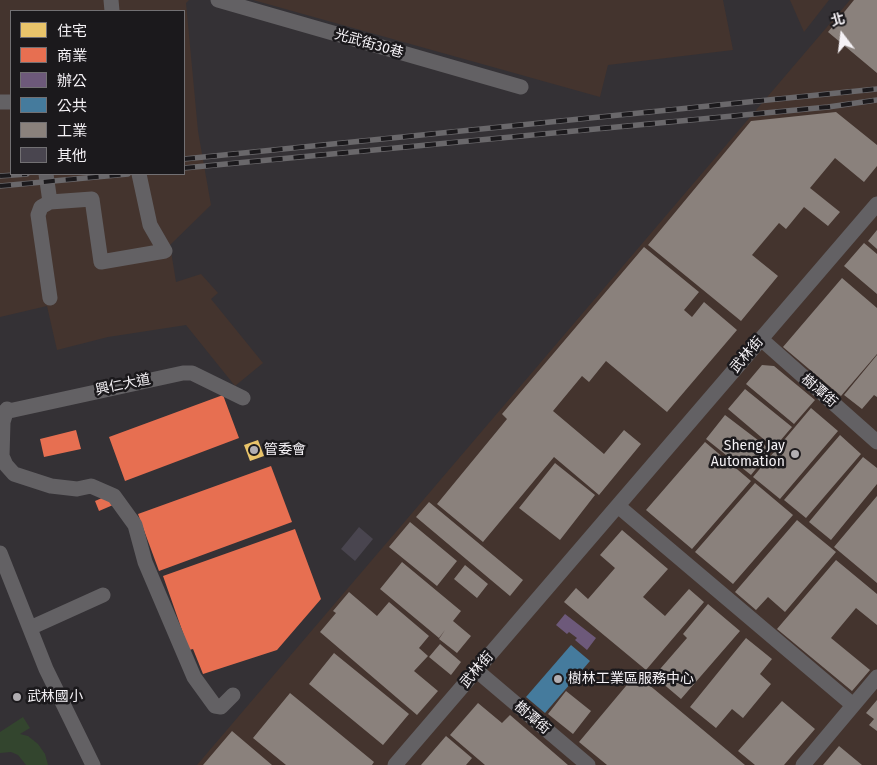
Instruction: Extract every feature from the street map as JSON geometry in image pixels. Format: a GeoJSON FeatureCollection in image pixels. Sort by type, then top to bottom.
{"type":"FeatureCollection","features":[{"type":"Feature","properties":{"kind":"street","name":"光武街30巷"},"geometry":{"type":"LineString","coordinates":[[218,0],[521,87]]}},
{"type":"Feature","properties":{"kind":"street"},"geometry":{"type":"LineString","coordinates":[[46,175],[50,202]]}},
{"type":"Feature","properties":{"kind":"street"},"geometry":{"type":"LineString","coordinates":[[50,298],[38,215],[41,207],[50,202],[92,199],[101,262],[165,251],[150,226],[139,175]]}},
{"type":"Feature","properties":{"kind":"street","name":"武林街"},"geometry":{"type":"LineString","coordinates":[[395,765],[877,204]]}},
{"type":"Feature","properties":{"kind":"street","name":"樹潭街"},"geometry":{"type":"LineString","coordinates":[[761,339],[877,442]]}},
{"type":"Feature","properties":{"kind":"street","name":"興仁大道"},"geometry":{"type":"LineString","coordinates":[[3,411],[183,373],[192,373],[243,398]]}},
{"type":"Feature","properties":{"kind":"street"},"geometry":{"type":"LineString","coordinates":[[3,411],[2,456],[6,465],[14,474],[51,486],[77,489],[91,486],[114,496],[136,525],[145,562],[194,677],[215,706],[221,707],[233,695]]}},
{"type":"Feature","properties":{"kind":"street"},"geometry":{"type":"LineString","coordinates":[[618,506],[853,705]]}},
{"type":"Feature","properties":{"kind":"street"},"geometry":{"type":"LineString","coordinates":[[0,553],[70,720],[93,765]]}},
{"type":"Feature","properties":{"kind":"street"},"geometry":{"type":"LineString","coordinates":[[30,628],[103,595]]}},
{"type":"Feature","properties":{"kind":"street","name":"樹潭街"},"geometry":{"type":"LineString","coordinates":[[476,670],[588,765]]}},
{"type":"Feature","properties":{"kind":"street"},"geometry":{"type":"LineString","coordinates":[[803,765],[877,677]]}},
{"type":"Feature","properties":{"kind":"shaded area"},"geometry":{"type":"Polygon","coordinates":[[[0,0],[189,0],[186,3],[198,131],[211,205],[170,245],[176,282],[201,274],[218,293],[211,299],[263,363],[235,386],[186,325],[108,337],[57,350],[47,306],[0,317],[0,0]]]}},
{"type":"Feature","properties":{"kind":"shaded area"},"geometry":{"type":"Polygon","coordinates":[[[253,0],[723,0],[733,50],[608,65],[600,97],[253,0]]]}},
{"type":"Feature","properties":{"kind":"shaded area"},"geometry":{"type":"Polygon","coordinates":[[[790,0],[829,0],[804,32],[790,0]]]}},
{"type":"Feature","properties":{"kind":"shaded area"},"geometry":{"type":"Polygon","coordinates":[[[850,0],[877,0],[877,765],[197,765],[850,0]]]}},
{"type":"Feature","properties":{"kind":"green space"},"geometry":{"type":"Polygon","coordinates":[[[23,717],[30,728],[20,734],[28,736],[38,744],[45,754],[48,765],[26,765],[18,755],[11,752],[0,753],[0,732],[23,717]]]}},
{"type":"Feature","properties":{"kind":"building: 住宅","name":"管委會"},"geometry":{"type":"Polygon","coordinates":[[[258,440],[264,456],[250,461],[244,445],[258,440]]]}},
{"type":"Feature","properties":{"kind":"building: 商業"},"geometry":{"type":"Polygon","coordinates":[[[223,395],[239,438],[125,481],[109,437],[223,395]]]}},
{"type":"Feature","properties":{"kind":"building: 商業"},"geometry":{"type":"Polygon","coordinates":[[[76,430],[81,449],[44,457],[40,439],[76,430]]]}},
{"type":"Feature","properties":{"kind":"building: 商業"},"geometry":{"type":"Polygon","coordinates":[[[271,466],[292,522],[159,571],[138,514],[271,466]]]}},
{"type":"Feature","properties":{"kind":"building: 商業"},"geometry":{"type":"Polygon","coordinates":[[[109,495],[113,505],[99,511],[95,501],[109,495]]]}},
{"type":"Feature","properties":{"kind":"building: 商業"},"geometry":{"type":"Polygon","coordinates":[[[295,529],[321,599],[277,650],[203,674],[193,649],[189,650],[163,576],[295,529]]]}},
{"type":"Feature","properties":{"kind":"building: 辦公"},"geometry":{"type":"Polygon","coordinates":[[[565,614],[596,638],[587,650],[575,640],[577,638],[569,632],[567,634],[556,625],[565,614]]]}},
{"type":"Feature","properties":{"kind":"building: 公共","name":"樹林工業區服務中心"},"geometry":{"type":"Polygon","coordinates":[[[571,645],[590,661],[545,713],[526,697],[571,645]]]}},
{"type":"Feature","properties":{"kind":"building: 工業"},"geometry":{"type":"Polygon","coordinates":[[[854,0],[877,0],[877,73],[828,32],[854,0]]]}},
{"type":"Feature","properties":{"kind":"building: 工業"},"geometry":{"type":"Polygon","coordinates":[[[836,112],[877,145],[877,166],[864,182],[835,158],[810,188],[840,212],[828,226],[804,207],[786,229],[779,223],[752,255],[778,276],[741,321],[648,245],[751,121],[836,112]]]}},
{"type":"Feature","properties":{"kind":"building: 工業"},"geometry":{"type":"Polygon","coordinates":[[[877,230],[877,249],[868,241],[877,230]]]}},
{"type":"Feature","properties":{"kind":"building: 工業"},"geometry":{"type":"Polygon","coordinates":[[[864,243],[877,254],[877,294],[844,266],[864,243]]]}},
{"type":"Feature","properties":{"kind":"building: 工業"},"geometry":{"type":"Polygon","coordinates":[[[644,247],[699,292],[684,310],[692,317],[704,302],[737,330],[667,412],[606,361],[589,382],[582,376],[553,411],[604,454],[624,430],[641,444],[599,495],[554,457],[483,542],[437,504],[507,419],[502,414],[644,247]]]}},
{"type":"Feature","properties":{"kind":"building: 工業"},"geometry":{"type":"Polygon","coordinates":[[[842,278],[877,308],[877,354],[841,396],[783,347],[842,278]]]}},
{"type":"Feature","properties":{"kind":"building: 工業"},"geometry":{"type":"Polygon","coordinates":[[[877,355],[877,397],[874,395],[862,409],[844,395],[877,355]]]}},
{"type":"Feature","properties":{"kind":"building: 工業"},"geometry":{"type":"Polygon","coordinates":[[[762,365],[774,366],[815,400],[794,424],[746,384],[762,365]]]}},
{"type":"Feature","properties":{"kind":"building: 工業"},"geometry":{"type":"Polygon","coordinates":[[[745,389],[792,427],[774,448],[728,409],[745,389]]]}},
{"type":"Feature","properties":{"kind":"building: 工業","name":"Sheng Jay Automation"},"geometry":{"type":"Polygon","coordinates":[[[811,408],[838,431],[780,499],[753,477],[811,408]]]}},
{"type":"Feature","properties":{"kind":"building: 工業"},"geometry":{"type":"Polygon","coordinates":[[[725,415],[771,450],[751,475],[706,439],[725,415]]]}},
{"type":"Feature","properties":{"kind":"building: 工業"},"geometry":{"type":"Polygon","coordinates":[[[840,435],[861,454],[806,518],[784,500],[840,435]]]}},
{"type":"Feature","properties":{"kind":"building: 工業"},"geometry":{"type":"Polygon","coordinates":[[[705,442],[751,481],[692,549],[646,510],[705,442]]]}},
{"type":"Feature","properties":{"kind":"building: 工業"},"geometry":{"type":"Polygon","coordinates":[[[863,457],[877,468],[877,484],[831,540],[809,522],[863,457]]]}},
{"type":"Feature","properties":{"kind":"building: 工業"},"geometry":{"type":"Polygon","coordinates":[[[555,463],[595,495],[560,540],[519,508],[555,463]]]}},
{"type":"Feature","properties":{"kind":"building: 工業"},"geometry":{"type":"Polygon","coordinates":[[[755,483],[793,515],[733,584],[695,552],[755,483]]]}},
{"type":"Feature","properties":{"kind":"building: 工業"},"geometry":{"type":"Polygon","coordinates":[[[877,496],[877,583],[834,547],[877,496]]]}},
{"type":"Feature","properties":{"kind":"building: 工業"},"geometry":{"type":"Polygon","coordinates":[[[429,502],[523,580],[510,596],[416,517],[429,502]]]}},
{"type":"Feature","properties":{"kind":"building: 工業"},"geometry":{"type":"Polygon","coordinates":[[[797,520],[836,552],[785,612],[768,597],[756,610],[735,592],[797,520]]]}},
{"type":"Feature","properties":{"kind":"building: 工業"},"geometry":{"type":"Polygon","coordinates":[[[410,522],[457,561],[437,586],[389,547],[410,522]]]}},
{"type":"Feature","properties":{"kind":"building: 工業"},"geometry":{"type":"Polygon","coordinates":[[[622,530],[668,569],[643,597],[665,616],[689,589],[704,602],[646,670],[564,602],[576,588],[588,599],[615,568],[600,555],[622,530]]]}},
{"type":"Feature","properties":{"kind":"building: 工業"},"geometry":{"type":"Polygon","coordinates":[[[836,560],[877,594],[877,625],[856,608],[831,638],[870,670],[852,691],[777,629],[836,560]]]}},
{"type":"Feature","properties":{"kind":"building: 工業"},"geometry":{"type":"Polygon","coordinates":[[[402,562],[461,611],[453,621],[471,636],[457,653],[439,639],[445,630],[439,638],[380,589],[402,562]]]}},
{"type":"Feature","properties":{"kind":"building: 工業"},"geometry":{"type":"Polygon","coordinates":[[[465,565],[488,584],[477,598],[454,579],[465,565]]]}},
{"type":"Feature","properties":{"kind":"building: 工業"},"geometry":{"type":"Polygon","coordinates":[[[349,592],[377,616],[389,602],[429,636],[419,648],[428,656],[414,671],[438,691],[417,715],[320,632],[336,613],[333,611],[349,592]]]}},
{"type":"Feature","properties":{"kind":"building: 工業"},"geometry":{"type":"Polygon","coordinates":[[[708,604],[740,631],[681,699],[654,676],[687,638],[683,634],[708,604]]]}},
{"type":"Feature","properties":{"kind":"building: 工業"},"geometry":{"type":"Polygon","coordinates":[[[746,638],[772,659],[760,674],[771,684],[743,718],[732,709],[716,728],[690,707],[746,638]]]}},
{"type":"Feature","properties":{"kind":"building: 工業"},"geometry":{"type":"Polygon","coordinates":[[[440,644],[461,662],[451,675],[429,657],[440,644]]]}},
{"type":"Feature","properties":{"kind":"building: 工業"},"geometry":{"type":"Polygon","coordinates":[[[334,653],[409,714],[383,745],[309,684],[334,653]]]}},
{"type":"Feature","properties":{"kind":"building: 工業"},"geometry":{"type":"Polygon","coordinates":[[[636,674],[745,765],[607,765],[579,742],[636,674]]]}},
{"type":"Feature","properties":{"kind":"building: 工業"},"geometry":{"type":"Polygon","coordinates":[[[566,691],[591,711],[573,734],[548,714],[566,691]]]}},
{"type":"Feature","properties":{"kind":"building: 工業"},"geometry":{"type":"Polygon","coordinates":[[[290,693],[374,762],[372,765],[286,765],[253,738],[290,693]]]}},
{"type":"Feature","properties":{"kind":"building: 工業"},"geometry":{"type":"Polygon","coordinates":[[[877,700],[877,731],[869,725],[874,719],[866,713],[877,700]]]}},
{"type":"Feature","properties":{"kind":"building: 工業"},"geometry":{"type":"Polygon","coordinates":[[[782,701],[815,729],[784,765],[755,765],[738,751],[782,701]]]}},
{"type":"Feature","properties":{"kind":"building: 工業"},"geometry":{"type":"Polygon","coordinates":[[[478,703],[502,723],[510,715],[568,765],[485,765],[450,735],[478,703]]]}},
{"type":"Feature","properties":{"kind":"building: 工業"},"geometry":{"type":"Polygon","coordinates":[[[232,731],[272,765],[203,765],[232,731]]]}},
{"type":"Feature","properties":{"kind":"building: 工業"},"geometry":{"type":"Polygon","coordinates":[[[446,736],[472,758],[466,765],[421,765],[446,736]]]}},
{"type":"Feature","properties":{"kind":"building: 工業"},"geometry":{"type":"Polygon","coordinates":[[[839,746],[862,765],[823,765],[839,746]]]}},
{"type":"Feature","properties":{"kind":"building: 其他"},"geometry":{"type":"Polygon","coordinates":[[[359,527],[373,539],[355,561],[341,549],[359,527]]]}},
{"type":"Feature","properties":{"kind":"railway"},"geometry":{"type":"LineString","coordinates":[[185,159],[877,89]]}},
{"type":"Feature","properties":{"kind":"railway"},"geometry":{"type":"LineString","coordinates":[[185,168],[828,107],[877,100]]}},
{"type":"Feature","properties":{"kind":"railway"},"geometry":{"type":"LineString","coordinates":[[0,176],[14,175]]}},
{"type":"Feature","properties":{"kind":"railway"},"geometry":{"type":"LineString","coordinates":[[0,186],[117,175]]}},
{"type":"Feature","properties":{"kind":"place","name":"管委會"},"geometry":{"type":"Point","coordinates":[254,450]}},
{"type":"Feature","properties":{"kind":"place","name":"Sheng Jay Automation"},"geometry":{"type":"Point","coordinates":[795,454]}},
{"type":"Feature","properties":{"kind":"place","name":"樹林工業區服務中心"},"geometry":{"type":"Point","coordinates":[558,679]}},
{"type":"Feature","properties":{"kind":"place","name":"武林國小"},"geometry":{"type":"Point","coordinates":[17,697]}}]}
